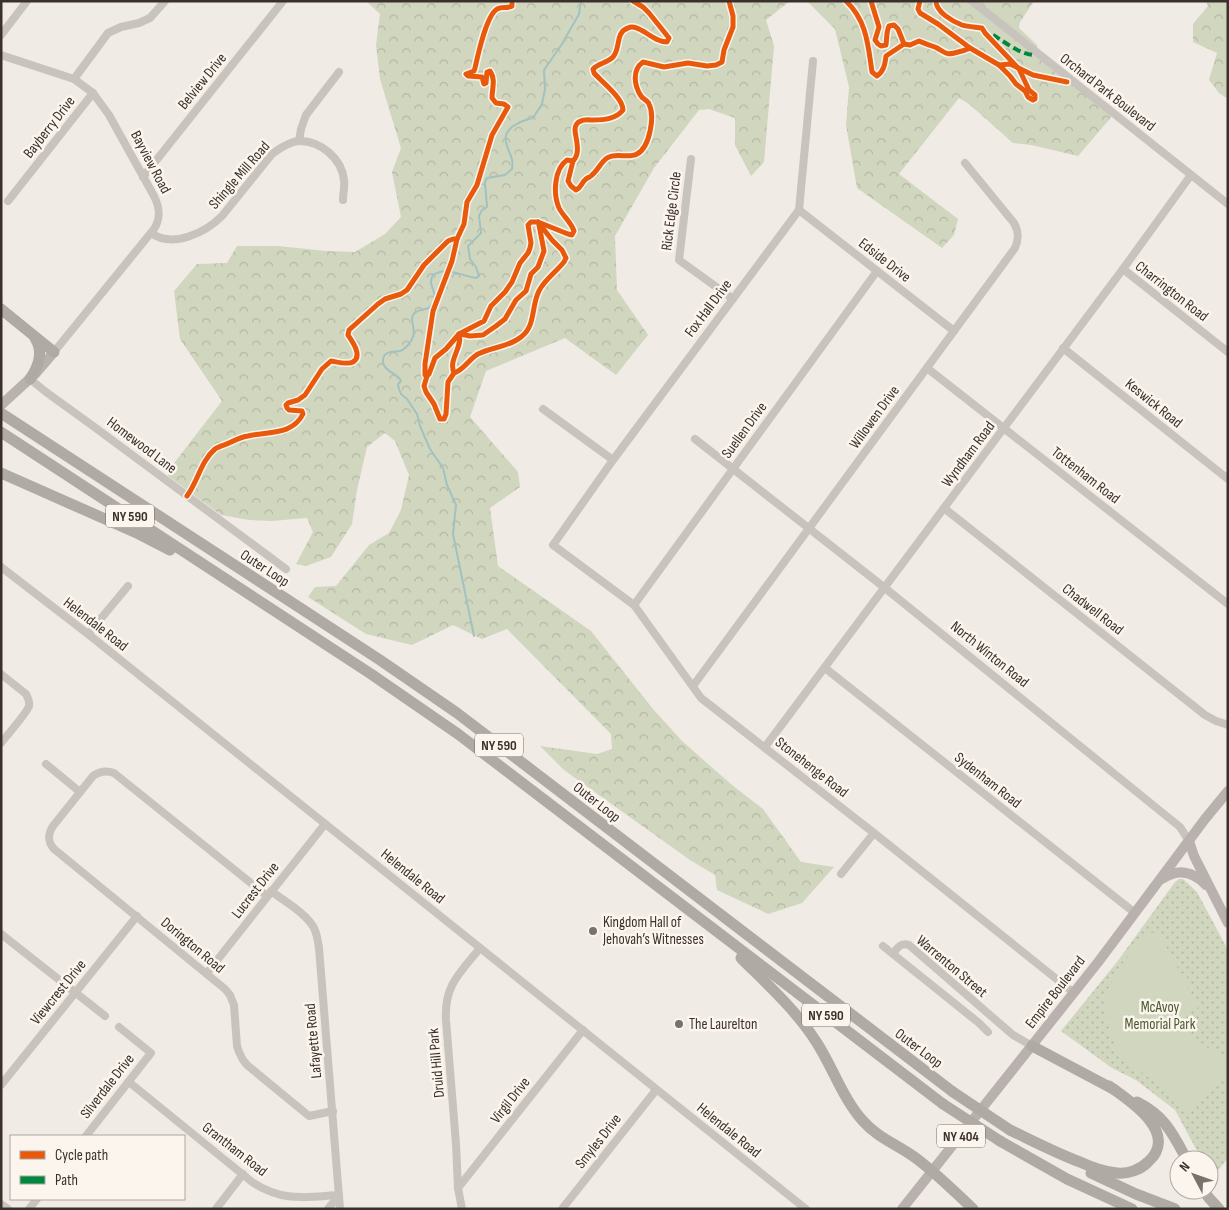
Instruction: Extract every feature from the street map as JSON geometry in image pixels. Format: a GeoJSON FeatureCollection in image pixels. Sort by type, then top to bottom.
{"type":"FeatureCollection","features":[{"type":"Feature","properties":{"kind":"highway"},"geometry":{"type":"LineString","coordinates":[[1,309],[54,352]]}},
{"type":"Feature","properties":{"kind":"highway"},"geometry":{"type":"LineString","coordinates":[[30,378],[37,366],[40,355],[39,344],[32,334]]}},
{"type":"Feature","properties":{"kind":"highway","name":"Outer Loop"},"geometry":{"type":"LineString","coordinates":[[1,413],[380,660],[447,706],[953,1092],[1010,1130],[1042,1148],[1125,1189],[1175,1209]]}},
{"type":"Feature","properties":{"kind":"highway","name":"Outer Loop"},"geometry":{"type":"LineString","coordinates":[[1,432],[376,677],[458,734],[943,1104],[1031,1159],[1077,1184],[1132,1209]]}},
{"type":"Feature","properties":{"kind":"highway"},"geometry":{"type":"LineString","coordinates":[[1,473],[150,539],[259,600]]}},
{"type":"Feature","properties":{"kind":"highway"},"geometry":{"type":"LineString","coordinates":[[708,925],[799,1017],[820,1047],[849,1100],[864,1122],[875,1132],[912,1155],[973,1209]]}},
{"type":"Feature","properties":{"kind":"highway"},"geometry":{"type":"LineString","coordinates":[[1032,1046],[1147,1107],[1158,1115],[1181,1150]]}},
{"type":"Feature","properties":{"kind":"highway"},"geometry":{"type":"LineString","coordinates":[[1010,1130],[1059,1154],[1100,1170],[1122,1173],[1139,1168],[1150,1161],[1156,1152],[1158,1143],[1157,1131],[1139,1109],[1109,1086]]}},
{"type":"Feature","properties":{"kind":"main road","name":"Bayview Road"},"geometry":{"type":"LineString","coordinates":[[1,405],[54,352]]}},
{"type":"Feature","properties":{"kind":"main road","name":"Empire Boulevard"},"geometry":{"type":"LineString","coordinates":[[902,1209],[1074,993],[1228,791]]}},
{"type":"Feature","properties":{"kind":"main road","name":"North Winton Road"},"geometry":{"type":"LineString","coordinates":[[1189,841],[1210,890],[1228,923]]}},
{"type":"Feature","properties":{"kind":"main road"},"geometry":{"type":"LineString","coordinates":[[1158,883],[1166,876],[1186,872],[1204,882],[1210,890]]}},
{"type":"Feature","properties":{"kind":"street"},"geometry":{"type":"LineString","coordinates":[[1,35],[27,1]]}},
{"type":"Feature","properties":{"kind":"street"},"geometry":{"type":"LineString","coordinates":[[74,78],[108,33],[150,18],[165,1]]}},
{"type":"Feature","properties":{"kind":"street","name":"Belview Drive"},"geometry":{"type":"LineString","coordinates":[[143,177],[283,1]]}},
{"type":"Feature","properties":{"kind":"street","name":"Orchard Park Boulevard"},"geometry":{"type":"LineString","coordinates":[[972,1],[1228,204]]}},
{"type":"Feature","properties":{"kind":"street","name":"Bayview Road"},"geometry":{"type":"LineString","coordinates":[[1,55],[74,78],[93,93],[109,115],[156,201],[159,210],[158,222],[151,233],[54,352]]}},
{"type":"Feature","properties":{"kind":"street"},"geometry":{"type":"LineString","coordinates":[[798,210],[813,61]]}},
{"type":"Feature","properties":{"kind":"street"},"geometry":{"type":"LineString","coordinates":[[339,72],[306,115],[299,141],[321,147],[334,158],[344,180],[343,200]]}},
{"type":"Feature","properties":{"kind":"street","name":"Bayberry Drive"},"geometry":{"type":"LineString","coordinates":[[8,202],[93,93]]}},
{"type":"Feature","properties":{"kind":"street","name":"Shingle Mill Road"},"geometry":{"type":"LineString","coordinates":[[151,233],[159,238],[166,239],[192,235],[214,224],[272,154],[280,148],[299,141]]}},
{"type":"Feature","properties":{"kind":"street","name":"Rick Edge Circle"},"geometry":{"type":"LineString","coordinates":[[691,159],[679,260],[733,299]]}},
{"type":"Feature","properties":{"kind":"street","name":"Willowen Drive"},"geometry":{"type":"LineString","coordinates":[[693,686],[1014,248],[1018,237],[1017,228],[965,163]]}},
{"type":"Feature","properties":{"kind":"street","name":"Wyndham Road"},"geometry":{"type":"LineString","coordinates":[[765,747],[1123,270],[1191,175]]}},
{"type":"Feature","properties":{"kind":"street","name":"Edside Drive"},"geometry":{"type":"LineString","coordinates":[[798,210],[954,331]]}},
{"type":"Feature","properties":{"kind":"street","name":"Fox Hall Drive"},"geometry":{"type":"LineString","coordinates":[[553,545],[613,460],[798,210]]}},
{"type":"Feature","properties":{"kind":"street","name":"Charrington Road"},"geometry":{"type":"LineString","coordinates":[[1123,270],[1228,352]]}},
{"type":"Feature","properties":{"kind":"street","name":"Suellen Drive"},"geometry":{"type":"LineString","coordinates":[[634,605],[877,272]]}},
{"type":"Feature","properties":{"kind":"street","name":"Keswick Road"},"geometry":{"type":"LineString","coordinates":[[1064,348],[1228,479]]}},
{"type":"Feature","properties":{"kind":"street","name":"Tottenham Road"},"geometry":{"type":"LineString","coordinates":[[927,368],[1228,604]]}},
{"type":"Feature","properties":{"kind":"street","name":"Homewood Lane"},"geometry":{"type":"LineString","coordinates":[[30,378],[46,392],[286,569]]}},
{"type":"Feature","properties":{"kind":"street"},"geometry":{"type":"LineString","coordinates":[[543,409],[613,460]]}},
{"type":"Feature","properties":{"kind":"street","name":"North Winton Road"},"geometry":{"type":"LineString","coordinates":[[695,439],[885,588],[1180,827],[1189,841]]}},
{"type":"Feature","properties":{"kind":"street","name":"Chadwell Road"},"geometry":{"type":"LineString","coordinates":[[944,508],[1205,715],[1228,726]]}},
{"type":"Feature","properties":{"kind":"street","name":"Stonehenge Road"},"geometry":{"type":"LineString","coordinates":[[553,545],[634,605],[701,698],[1074,993]]}},
{"type":"Feature","properties":{"kind":"street","name":"Helendale Road"},"geometry":{"type":"LineString","coordinates":[[1,567],[88,634],[806,1209]]}},
{"type":"Feature","properties":{"kind":"street"},"geometry":{"type":"LineString","coordinates":[[88,634],[128,586]]}},
{"type":"Feature","properties":{"kind":"street","name":"Sydenham Road"},"geometry":{"type":"LineString","coordinates":[[825,668],[1135,913]]}},
{"type":"Feature","properties":{"kind":"street"},"geometry":{"type":"LineString","coordinates":[[1,674],[26,694],[29,702],[27,710],[1,743]]}},
{"type":"Feature","properties":{"kind":"street"},"geometry":{"type":"LineString","coordinates":[[46,764],[80,792]]}},
{"type":"Feature","properties":{"kind":"street","name":"Lafayette Road"},"geometry":{"type":"LineString","coordinates":[[80,792],[98,773],[106,771],[114,773],[269,893],[308,920],[313,927],[319,948],[340,1209]]}},
{"type":"Feature","properties":{"kind":"street","name":"Dorington Road"},"geometry":{"type":"LineString","coordinates":[[80,792],[51,830],[48,837],[54,849],[225,989],[234,1005],[239,1052],[247,1065],[309,1116],[333,1111]]}},
{"type":"Feature","properties":{"kind":"street","name":"Lucrest Drive"},"geometry":{"type":"LineString","coordinates":[[207,973],[325,824]]}},
{"type":"Feature","properties":{"kind":"street"},"geometry":{"type":"LineString","coordinates":[[841,874],[874,833]]}},
{"type":"Feature","properties":{"kind":"street","name":"Viewcrest Drive"},"geometry":{"type":"LineString","coordinates":[[1,1085],[137,916]]}},
{"type":"Feature","properties":{"kind":"street"},"geometry":{"type":"LineString","coordinates":[[1,934],[105,1016]]}},
{"type":"Feature","properties":{"kind":"street","name":"Warrenton Street"},"geometry":{"type":"LineString","coordinates":[[893,954],[901,944],[909,945],[994,1019],[1016,1037],[1032,1046]]}},
{"type":"Feature","properties":{"kind":"street","name":"Warrenton Street"},"geometry":{"type":"LineString","coordinates":[[883,946],[987,1030],[994,1019]]}},
{"type":"Feature","properties":{"kind":"street","name":"Druid Hill Park"},"geometry":{"type":"LineString","coordinates":[[462,1209],[458,1188],[446,1003],[452,985],[480,948]]}},
{"type":"Feature","properties":{"kind":"street","name":"Silverdale Drive"},"geometry":{"type":"LineString","coordinates":[[87,1135],[150,1053],[119,1027]]}},
{"type":"Feature","properties":{"kind":"street","name":"Virgil Drive"},"geometry":{"type":"LineString","coordinates":[[458,1188],[583,1030]]}},
{"type":"Feature","properties":{"kind":"street","name":"Grantham Road"},"geometry":{"type":"LineString","coordinates":[[129,1082],[260,1187],[280,1195],[296,1197],[339,1195]]}},
{"type":"Feature","properties":{"kind":"street","name":"Smyles Drive"},"geometry":{"type":"LineString","coordinates":[[562,1209],[656,1090]]}},
{"type":"Feature","properties":{"kind":"street"},"geometry":{"type":"LineString","coordinates":[[216,1209],[243,1174]]}},
{"type":"Feature","properties":{"kind":"street"},"geometry":{"type":"LineString","coordinates":[[328,1209],[339,1195]]}},
{"type":"Feature","properties":{"kind":"street"},"geometry":{"type":"LineString","coordinates":[[1,1204],[8,1209]]}},
{"type":"Feature","properties":{"kind":"green space"},"geometry":{"type":"Polygon","coordinates":[[[366,1],[790,1],[766,20],[774,46],[764,162],[751,176],[735,145],[735,118],[709,109],[699,110],[654,168],[615,236],[617,290],[648,335],[616,375],[565,338],[486,371],[470,417],[518,472],[520,487],[490,508],[498,566],[591,631],[653,709],[682,741],[732,785],[763,809],[801,862],[834,867],[802,903],[768,914],[717,890],[715,875],[690,860],[564,770],[540,746],[597,754],[612,749],[611,734],[507,629],[482,639],[453,625],[412,645],[366,634],[308,597],[315,587],[336,586],[369,545],[389,533],[401,510],[409,475],[395,441],[385,433],[367,447],[357,490],[352,524],[331,557],[306,566],[296,564],[313,532],[307,518],[271,521],[249,520],[221,515],[168,476],[168,471],[222,401],[180,339],[174,291],[197,264],[227,263],[237,246],[278,246],[355,252],[385,234],[401,217],[392,172],[401,148],[380,79],[376,45],[380,14],[366,1]]]}},
{"type":"Feature","properties":{"kind":"green space"},"geometry":{"type":"Polygon","coordinates":[[[807,1],[1034,1],[1020,22],[1019,28],[1037,45],[1038,55],[1114,114],[1078,156],[1031,145],[1013,143],[969,104],[959,98],[899,174],[958,219],[954,235],[942,248],[857,188],[846,125],[849,87],[835,29],[807,1]]]}},
{"type":"Feature","properties":{"kind":"green space"},"geometry":{"type":"Polygon","coordinates":[[[1206,1],[1228,1],[1228,99],[1219,93],[1209,80],[1217,53],[1193,42],[1193,24],[1208,6],[1206,1]]]}},
{"type":"Feature","properties":{"kind":"green space","name":"McAvoy Memorial Park"},"geometry":{"type":"Polygon","coordinates":[[[1183,879],[1197,892],[1228,950],[1228,1158],[1219,1169],[1219,1150],[1197,1150],[1175,1110],[1136,1080],[1112,1068],[1061,1031],[1117,962],[1175,882],[1183,879]]]}},
{"type":"Feature","properties":{"kind":"green space"},"geometry":{"type":"Polygon","coordinates":[[[1157,930],[1180,972],[1190,980],[1187,985],[1199,1007],[1173,1020],[1228,1064],[1228,1068],[1192,1112],[1110,1047],[1115,1041],[1111,1034],[1104,1006],[1115,973],[1140,941],[1157,930]]]}},
{"type":"Feature","properties":{"kind":"waterway"},"geometry":{"type":"LineString","coordinates":[[474,636],[453,534],[456,505],[447,485],[443,468],[430,449],[417,414],[407,399],[401,394],[398,384],[401,381],[386,368],[383,358],[388,353],[400,351],[411,341],[414,333],[413,315],[417,311],[427,309],[434,301],[435,296],[431,282],[433,275],[438,272],[449,271],[476,278],[479,276],[476,267],[470,259],[468,246],[481,233],[479,216],[482,210],[487,207],[485,182],[487,178],[505,175],[512,169],[512,158],[506,142],[507,132],[514,125],[533,118],[542,104],[545,89],[544,70],[579,14],[581,1]]}},
{"type":"Feature","properties":{"kind":"marked path"},"geometry":{"type":"LineString","coordinates":[[993,35],[1017,50],[1033,55]]}},
{"type":"Feature","properties":{"kind":"cycle path"},"geometry":{"type":"LineString","coordinates":[[457,239],[464,224],[467,202],[477,185],[492,135],[508,107],[504,104],[496,103],[492,98],[493,81],[490,71],[487,72],[486,83],[484,84],[482,77],[468,76],[466,74],[474,71],[489,19],[497,9],[512,6],[512,1]]}},
{"type":"Feature","properties":{"kind":"cycle path"},"geometry":{"type":"LineString","coordinates":[[573,161],[577,154],[575,130],[577,123],[584,120],[610,118],[623,110],[620,100],[594,73],[593,69],[613,57],[621,33],[629,27],[634,27],[663,42],[667,42],[669,38],[649,13],[633,1]]}},
{"type":"Feature","properties":{"kind":"cycle path"},"geometry":{"type":"LineString","coordinates":[[459,334],[484,321],[491,306],[512,282],[520,263],[530,248],[528,225],[531,222],[538,222],[572,235],[574,231],[559,208],[555,189],[557,175],[563,164],[567,160],[573,161],[568,181],[576,190],[607,158],[637,154],[645,145],[650,131],[651,109],[637,87],[635,78],[639,65],[643,62],[664,67],[688,63],[707,66],[722,62],[724,50],[733,27],[733,16],[729,1]]}},
{"type":"Feature","properties":{"kind":"cycle path"},"geometry":{"type":"LineString","coordinates":[[846,1],[862,25],[868,43],[872,72],[877,76],[883,70],[886,56],[904,44]]}},
{"type":"Feature","properties":{"kind":"cycle path"},"geometry":{"type":"LineString","coordinates":[[871,1],[879,27],[875,40],[881,46],[886,45],[889,26],[894,25],[898,29],[904,44],[910,45],[919,41],[948,54],[970,48],[999,65],[1010,64],[1033,75],[1067,82]]}},
{"type":"Feature","properties":{"kind":"cycle path"},"geometry":{"type":"LineString","coordinates":[[920,1],[918,9],[920,13],[970,48]]}},
{"type":"Feature","properties":{"kind":"cycle path"},"geometry":{"type":"LineString","coordinates":[[936,1],[939,9],[945,16],[964,26],[982,28],[1019,69],[1029,90],[1035,95],[1035,99],[1033,100],[1028,97],[1025,91],[999,65]]}},
{"type":"Feature","properties":{"kind":"cycle path"},"geometry":{"type":"LineString","coordinates":[[187,496],[206,459],[215,449],[243,437],[286,429],[298,421],[303,414],[302,411],[289,410],[286,405],[305,395],[322,369],[331,361],[348,363],[356,359],[357,352],[348,335],[349,330],[385,299],[407,290],[424,265],[448,241],[457,239],[452,261],[433,311],[425,375],[429,374],[435,358],[459,334],[459,344],[453,363],[454,373],[478,354],[511,343],[521,337],[529,327],[541,287],[566,258],[562,250],[538,222]]}},
{"type":"Feature","properties":{"kind":"cycle path"},"geometry":{"type":"LineString","coordinates":[[460,334],[470,336],[483,335],[505,319],[516,300],[526,291],[531,274],[538,267],[544,251],[539,225]]}},
{"type":"Feature","properties":{"kind":"cycle path"},"geometry":{"type":"LineString","coordinates":[[427,376],[424,386],[426,392],[434,404],[440,419],[444,419],[448,382],[454,373]]}},
{"type":"Feature","properties":{"kind":"place","name":"Kingdom Hall of Jehovah’s Witnesses"},"geometry":{"type":"Point","coordinates":[593,931]}},
{"type":"Feature","properties":{"kind":"place","name":"The Laurelton"},"geometry":{"type":"Point","coordinates":[679,1024]}}]}
